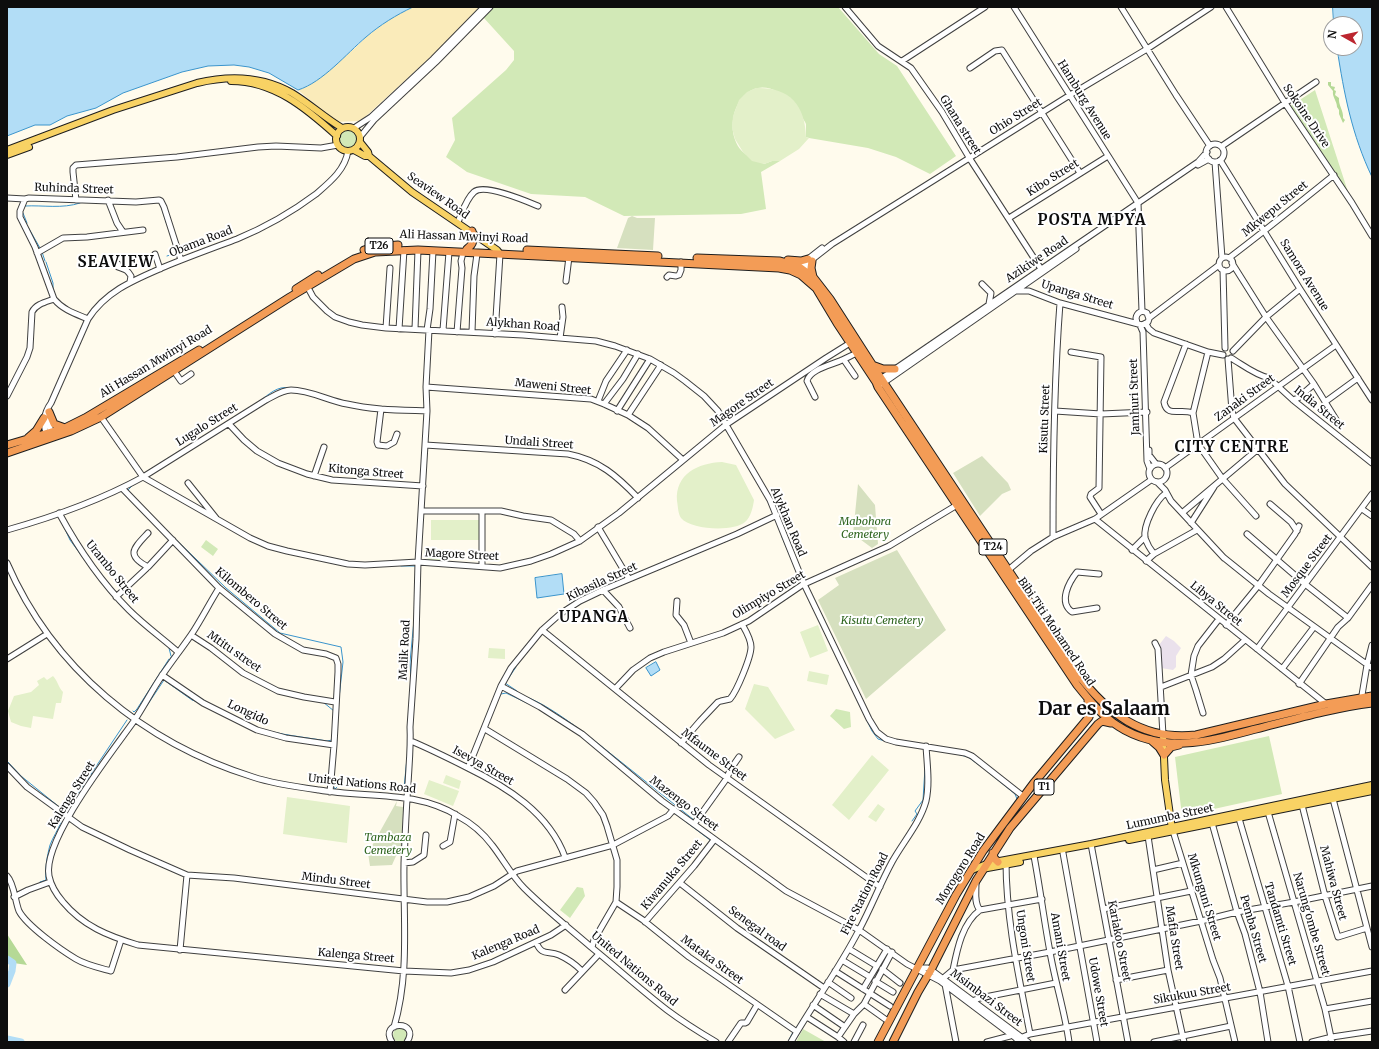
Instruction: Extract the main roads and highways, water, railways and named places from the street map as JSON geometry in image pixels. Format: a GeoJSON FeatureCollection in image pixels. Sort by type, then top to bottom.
{"type":"FeatureCollection","features":[{"type":"Feature","properties":{"kind":"highway"},"geometry":{"type":"LineString","coordinates":[[465,251],[474,241],[472,232]]}},
{"type":"Feature","properties":{"kind":"highway","name":"Ali Hassan Mwinyi Road"},"geometry":{"type":"LineString","coordinates":[[7,445],[49,436],[83,426],[101,417],[351,255],[374,247],[417,246],[465,251],[780,261],[801,271]]}},
{"type":"Feature","properties":{"kind":"highway","name":"Ali Hassan Mwinyi Road"},"geometry":{"type":"LineString","coordinates":[[7,453],[49,436],[85,418],[306,285],[354,258],[365,254],[380,251],[404,250],[449,252],[465,251],[477,254],[498,252],[774,267],[801,271]]}},
{"type":"Feature","properties":{"kind":"highway"},"geometry":{"type":"LineString","coordinates":[[780,261],[810,260],[813,277]]}},
{"type":"Feature","properties":{"kind":"highway","name":"Bibi Titi Mohamed Road"},"geometry":{"type":"LineString","coordinates":[[801,271],[813,277],[830,298],[872,364],[880,383],[957,505],[1076,672],[1097,698],[1115,713],[1135,726],[1163,738],[1183,744],[1201,742],[1329,710],[1361,701],[1372,696]]}},
{"type":"Feature","properties":{"kind":"highway","name":"Bibi Titi Mohamed Road"},"geometry":{"type":"LineString","coordinates":[[801,271],[816,288],[850,343],[880,383],[1006,572],[1073,680],[1086,697],[1117,726],[1150,739],[1163,738],[1196,735],[1326,704],[1361,701],[1372,703]]}},
{"type":"Feature","properties":{"kind":"highway"},"geometry":{"type":"LineString","coordinates":[[872,364],[883,369],[895,369]]}},
{"type":"Feature","properties":{"kind":"highway"},"geometry":{"type":"LineString","coordinates":[[50,412],[54,424],[65,428]]}},
{"type":"Feature","properties":{"kind":"highway"},"geometry":{"type":"LineString","coordinates":[[25,440],[36,431],[44,418]]}},
{"type":"Feature","properties":{"kind":"highway","name":"Morogoro Road"},"geometry":{"type":"LineString","coordinates":[[878,1042],[916,968],[959,890],[984,851],[1033,784],[1089,717],[1091,710],[1090,703],[1086,697]]}},
{"type":"Feature","properties":{"kind":"highway","name":"Morogoro Road"},"geometry":{"type":"LineString","coordinates":[[893,1042],[976,881],[1010,828],[1098,724],[1102,721],[1107,721],[1117,726]]}},
{"type":"Feature","properties":{"kind":"highway"},"geometry":{"type":"LineString","coordinates":[[1150,739],[1159,747],[1164,755],[1171,748],[1183,744]]}},
{"type":"Feature","properties":{"kind":"highway"},"geometry":{"type":"LineString","coordinates":[[993,853],[994,858],[998,862]]}},
{"type":"Feature","properties":{"kind":"main road"},"geometry":{"type":"LineString","coordinates":[[7,150],[113,110],[211,79],[233,77],[256,79],[279,86],[342,128],[354,128],[358,131],[360,139],[351,150],[343,150],[338,145],[336,140],[342,128]]}},
{"type":"Feature","properties":{"kind":"main road"},"geometry":{"type":"LineString","coordinates":[[7,155],[73,128],[114,114],[198,86],[222,82],[250,83],[277,91],[305,109],[337,136]]}},
{"type":"Feature","properties":{"kind":"main road","name":"Seaview Road"},"geometry":{"type":"LineString","coordinates":[[360,139],[370,156],[412,192],[458,222],[498,252]]}},
{"type":"Feature","properties":{"kind":"main road","name":"Seaview Road"},"geometry":{"type":"LineString","coordinates":[[351,150],[365,156],[370,156]]}},
{"type":"Feature","properties":{"kind":"main road","name":"Mkunguni Street"},"geometry":{"type":"LineString","coordinates":[[1163,738],[1165,780],[1172,829]]}},
{"type":"Feature","properties":{"kind":"main road","name":"Lumumba Street"},"geometry":{"type":"LineString","coordinates":[[1034,857],[1063,853],[1091,846],[1148,836],[1172,829],[1212,823],[1238,815],[1268,812],[1371,790]]}},
{"type":"Feature","properties":{"kind":"main road","name":"Lumumba Street"},"geometry":{"type":"LineString","coordinates":[[972,870],[1238,815],[1371,790]]}},
{"type":"Feature","properties":{"kind":"main road","name":"Lumumba Street"},"geometry":{"type":"LineString","coordinates":[[984,867],[998,862],[1006,863]]}},
{"type":"Feature","properties":{"kind":"water"},"geometry":{"type":"Polygon","coordinates":[[[7,7],[413,7],[377,28],[334,67],[316,81],[298,90],[269,73],[249,67],[234,65],[208,66],[182,72],[123,93],[96,108],[67,116],[50,125],[35,125],[7,136],[7,7]]]}},
{"type":"Feature","properties":{"kind":"water"},"geometry":{"type":"Polygon","coordinates":[[[1333,7],[1372,7],[1372,177],[1354,130],[1338,56],[1363,56],[1363,16],[1334,16],[1333,7]]]}},
{"type":"Feature","properties":{"kind":"water"},"geometry":{"type":"Polygon","coordinates":[[[562,574],[564,594],[537,598],[535,578],[562,574]]]}},
{"type":"Feature","properties":{"kind":"water"},"geometry":{"type":"Polygon","coordinates":[[[656,662],[660,670],[651,676],[646,668],[656,662]]]}},
{"type":"Feature","properties":{"kind":"waterway"},"geometry":{"type":"LineString","coordinates":[[25,206],[60,206],[80,203]]}},
{"type":"Feature","properties":{"kind":"waterway"},"geometry":{"type":"LineString","coordinates":[[161,206],[167,225]]}},
{"type":"Feature","properties":{"kind":"waterway"},"geometry":{"type":"LineString","coordinates":[[23,213],[27,223]]}},
{"type":"Feature","properties":{"kind":"waterway"},"geometry":{"type":"LineString","coordinates":[[28,227],[40,248]]}},
{"type":"Feature","properties":{"kind":"waterway"},"geometry":{"type":"LineString","coordinates":[[42,252],[45,261]]}},
{"type":"Feature","properties":{"kind":"waterway"},"geometry":{"type":"LineString","coordinates":[[167,256],[176,253]]}},
{"type":"Feature","properties":{"kind":"waterway"},"geometry":{"type":"LineString","coordinates":[[46,262],[53,283],[53,291]]}},
{"type":"Feature","properties":{"kind":"waterway"},"geometry":{"type":"LineString","coordinates":[[260,401],[277,389],[285,387],[289,388]]}},
{"type":"Feature","properties":{"kind":"waterway"},"geometry":{"type":"LineString","coordinates":[[128,490],[134,484]]}},
{"type":"Feature","properties":{"kind":"waterway"},"geometry":{"type":"LineString","coordinates":[[64,527],[70,540],[87,563]]}},
{"type":"Feature","properties":{"kind":"waterway"},"geometry":{"type":"LineString","coordinates":[[168,532],[226,588],[280,633],[341,647],[343,662],[339,698]]}},
{"type":"Feature","properties":{"kind":"waterway"},"geometry":{"type":"LineString","coordinates":[[782,537],[801,582]]}},
{"type":"Feature","properties":{"kind":"waterway"},"geometry":{"type":"LineString","coordinates":[[686,558],[734,538]]}},
{"type":"Feature","properties":{"kind":"waterway"},"geometry":{"type":"LineString","coordinates":[[401,566],[416,566]]}},
{"type":"Feature","properties":{"kind":"waterway"},"geometry":{"type":"LineString","coordinates":[[104,586],[118,602]]}},
{"type":"Feature","properties":{"kind":"waterway"},"geometry":{"type":"LineString","coordinates":[[803,587],[872,731],[878,739],[885,741]]}},
{"type":"Feature","properties":{"kind":"waterway"},"geometry":{"type":"LineString","coordinates":[[411,679],[410,662],[414,620]]}},
{"type":"Feature","properties":{"kind":"waterway"},"geometry":{"type":"LineString","coordinates":[[149,631],[155,636]]}},
{"type":"Feature","properties":{"kind":"waterway"},"geometry":{"type":"LineString","coordinates":[[193,639],[262,685],[274,691],[295,697],[323,702],[334,711],[332,740],[327,741],[283,734],[246,724],[210,704],[165,675],[171,657],[181,652],[188,642],[193,639]]}},
{"type":"Feature","properties":{"kind":"waterway"},"geometry":{"type":"LineString","coordinates":[[169,648],[171,656]]}},
{"type":"Feature","properties":{"kind":"waterway"},"geometry":{"type":"LineString","coordinates":[[7,656],[17,650]]}},
{"type":"Feature","properties":{"kind":"waterway"},"geometry":{"type":"LineString","coordinates":[[133,711],[134,712],[137,709],[169,659]]}},
{"type":"Feature","properties":{"kind":"waterway"},"geometry":{"type":"LineString","coordinates":[[508,679],[516,667]]}},
{"type":"Feature","properties":{"kind":"waterway"},"geometry":{"type":"LineString","coordinates":[[146,707],[164,680],[192,700],[198,702]]}},
{"type":"Feature","properties":{"kind":"waterway"},"geometry":{"type":"LineString","coordinates":[[505,683],[520,694]]}},
{"type":"Feature","properties":{"kind":"waterway"},"geometry":{"type":"LineString","coordinates":[[501,694],[506,693],[527,703]]}},
{"type":"Feature","properties":{"kind":"waterway"},"geometry":{"type":"LineString","coordinates":[[529,698],[563,717],[582,731]]}},
{"type":"Feature","properties":{"kind":"waterway"},"geometry":{"type":"LineString","coordinates":[[7,761],[21,776],[63,810],[67,810],[127,720]]}},
{"type":"Feature","properties":{"kind":"waterway"},"geometry":{"type":"LineString","coordinates":[[591,738],[694,820],[695,819]]}},
{"type":"Feature","properties":{"kind":"waterway"},"geometry":{"type":"LineString","coordinates":[[957,754],[968,757],[979,765]]}},
{"type":"Feature","properties":{"kind":"waterway"},"geometry":{"type":"LineString","coordinates":[[401,792],[404,788],[407,758]]}},
{"type":"Feature","properties":{"kind":"waterway"},"geometry":{"type":"LineString","coordinates":[[912,821],[917,814],[915,811],[923,800],[925,768]]}},
{"type":"Feature","properties":{"kind":"waterway"},"geometry":{"type":"LineString","coordinates":[[988,772],[1015,794],[1017,799]]}},
{"type":"Feature","properties":{"kind":"waterway"},"geometry":{"type":"LineString","coordinates":[[333,785],[335,789],[337,787]]}},
{"type":"Feature","properties":{"kind":"waterway"},"geometry":{"type":"LineString","coordinates":[[673,812],[710,840]]}},
{"type":"Feature","properties":{"kind":"waterway"},"geometry":{"type":"LineString","coordinates":[[40,882],[46,880],[48,854],[51,842],[61,822],[59,817]]}},
{"type":"Feature","properties":{"kind":"waterway"},"geometry":{"type":"LineString","coordinates":[[7,959],[13,963],[12,971],[7,984]]}},
{"type":"Feature","properties":{"kind":"waterway"},"geometry":{"type":"LineString","coordinates":[[796,1028],[800,1023]]}},
{"type":"Feature","properties":{"kind":"waterway"},"geometry":{"type":"LineString","coordinates":[[788,1042],[793,1032]]}},
{"type":"Feature","properties":{"kind":"waterway"},"geometry":{"type":"LineString","coordinates":[[7,1039],[21,1042]]}},
{"type":"Feature","properties":{"kind":"district","name":"POSTA MPYA"},"geometry":{"type":"Point","coordinates":[1092,221]}},
{"type":"Feature","properties":{"kind":"district","name":"SEAVIEW"},"geometry":{"type":"Point","coordinates":[116,263]}},
{"type":"Feature","properties":{"kind":"district","name":"CITY CENTRE"},"geometry":{"type":"Point","coordinates":[1232,448]}},
{"type":"Feature","properties":{"kind":"district","name":"UPANGA"},"geometry":{"type":"Point","coordinates":[594,618]}},
{"type":"Feature","properties":{"kind":"district","name":"Dar es Salaam"},"geometry":{"type":"Point","coordinates":[1104,710]}},
{"type":"Feature","properties":{"kind":"park label","name":"Mabohora Cemetery"},"geometry":{"type":"Point","coordinates":[865,528]}},
{"type":"Feature","properties":{"kind":"park label","name":"Kisutu Cemetery"},"geometry":{"type":"Point","coordinates":[882,621]}},
{"type":"Feature","properties":{"kind":"park label","name":"Tambaza Cemetery"},"geometry":{"type":"Point","coordinates":[388,844]}}]}
